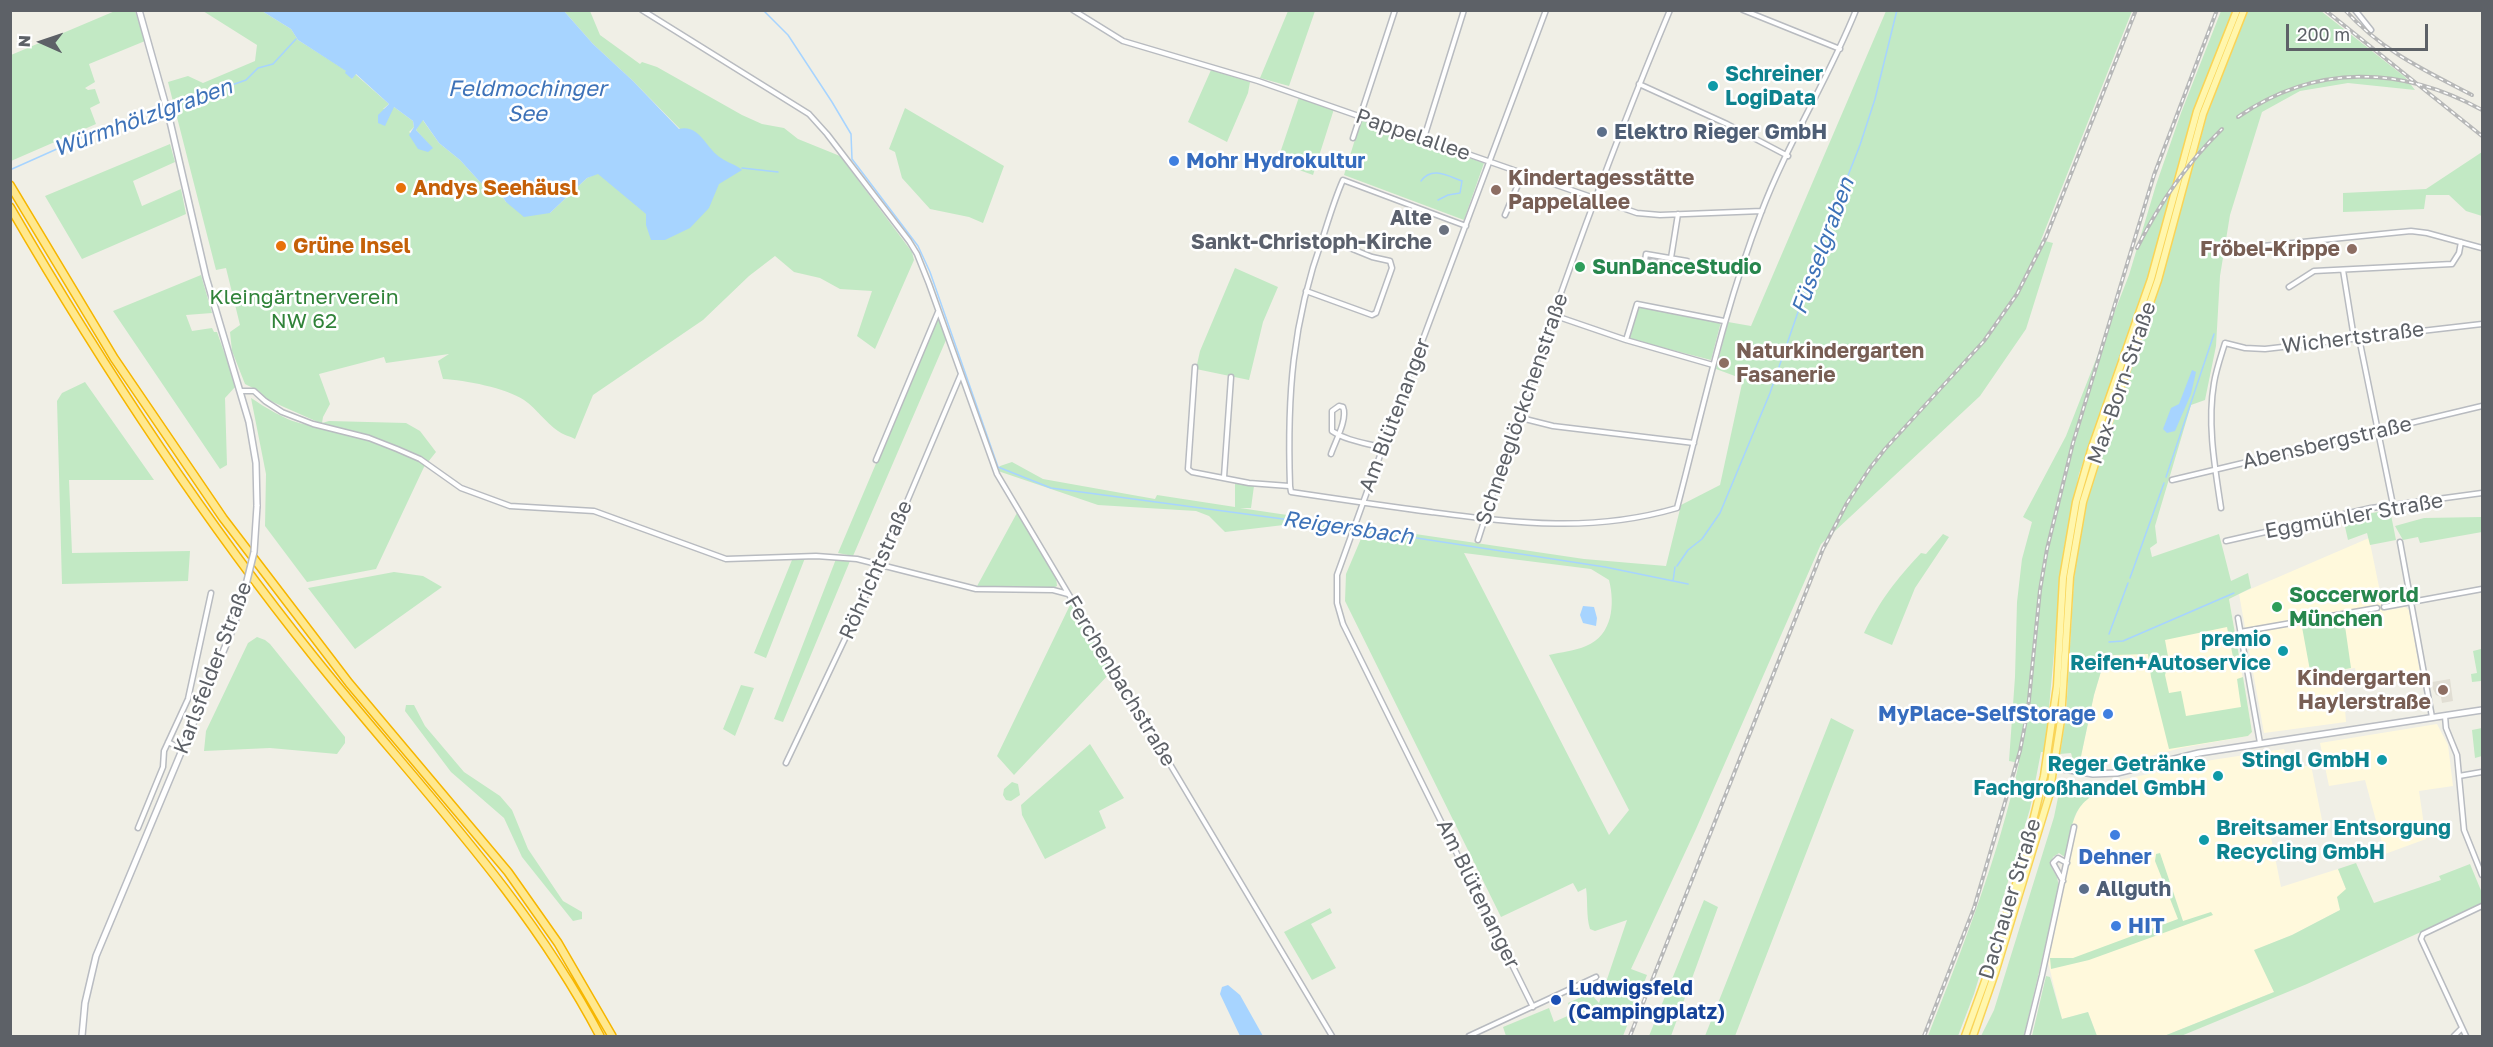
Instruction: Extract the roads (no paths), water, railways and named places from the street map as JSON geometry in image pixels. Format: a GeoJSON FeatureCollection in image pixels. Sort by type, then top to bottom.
{"type":"FeatureCollection","features":[{"type":"Feature","properties":{"kind":"highway"},"geometry":{"type":"LineString","coordinates":[[10,184],[114,358],[223,518],[349,683],[508,872],[563,951],[612,1036]]}},
{"type":"Feature","properties":{"kind":"highway"},"geometry":{"type":"LineString","coordinates":[[10,207],[98,353],[210,519],[312,655],[505,886],[548,946],[600,1036]]}},
{"type":"Feature","properties":{"kind":"main road","name":"Max-Born-Straße"},"geometry":{"type":"LineString","coordinates":[[2046,766],[2056,686],[2063,578],[2076,502],[2091,450],[2151,279],[2197,111],[2237,10]]}},
{"type":"Feature","properties":{"kind":"main road","name":"Max-Born-Straße"},"geometry":{"type":"LineString","coordinates":[[2054,768],[2061,720],[2070,577],[2083,502],[2158,280],[2203,114],[2244,10]]}},
{"type":"Feature","properties":{"kind":"main road","name":"Dachauer Straße"},"geometry":{"type":"LineString","coordinates":[[1965,1036],[1989,970],[2022,865],[2037,812],[2046,766]]}},
{"type":"Feature","properties":{"kind":"main road","name":"Dachauer Straße"},"geometry":{"type":"LineString","coordinates":[[1973,1036],[2045,814],[2054,768]]}},
{"type":"Feature","properties":{"kind":"street","name":"Karlsfelder Straße"},"geometry":{"type":"LineString","coordinates":[[82,1036],[85,1003],[96,956],[233,628],[254,552],[257,506],[253,443],[241,391],[226,350],[206,278],[166,102],[139,10]]}},
{"type":"Feature","properties":{"kind":"street","name":"Ferchenbachstraße"},"geometry":{"type":"LineString","coordinates":[[642,10],[789,101],[818,123],[909,241],[917,254],[997,472],[1332,1036]]}},
{"type":"Feature","properties":{"kind":"street","name":"Pappelallee"},"geometry":{"type":"LineString","coordinates":[[1073,10],[1123,40],[1258,81],[1644,215],[1762,211]]}},
{"type":"Feature","properties":{"kind":"street"},"geometry":{"type":"LineString","coordinates":[[1353,138],[1395,10]]}},
{"type":"Feature","properties":{"kind":"street"},"geometry":{"type":"LineString","coordinates":[[1424,138],[1464,10]]}},
{"type":"Feature","properties":{"kind":"street","name":"Am Blütenanger"},"geometry":{"type":"LineString","coordinates":[[1533,1007],[1344,624],[1337,603],[1337,575],[1546,10]]}},
{"type":"Feature","properties":{"kind":"street","name":"Schneeglöckchenstraße"},"geometry":{"type":"LineString","coordinates":[[1478,540],[1517,417],[1595,199],[1670,10]]}},
{"type":"Feature","properties":{"kind":"street"},"geometry":{"type":"LineString","coordinates":[[1743,10],[1840,49]]}},
{"type":"Feature","properties":{"kind":"street"},"geometry":{"type":"LineString","coordinates":[[1466,226],[1343,180],[1306,291],[1296,333],[1288,429],[1291,492],[1485,519],[1550,524],[1611,523],[1677,507],[1724,321],[1762,211],[1840,49],[1856,10]]}},
{"type":"Feature","properties":{"kind":"street"},"geometry":{"type":"LineString","coordinates":[[2355,10],[2371,30]]}},
{"type":"Feature","properties":{"kind":"street"},"geometry":{"type":"LineString","coordinates":[[1639,84],[1727,124],[1788,156]]}},
{"type":"Feature","properties":{"kind":"street"},"geometry":{"type":"LineString","coordinates":[[1505,215],[1523,173]]}},
{"type":"Feature","properties":{"kind":"street"},"geometry":{"type":"LineString","coordinates":[[1671,258],[1678,214]]}},
{"type":"Feature","properties":{"kind":"street"},"geometry":{"type":"LineString","coordinates":[[2230,246],[2243,248],[2283,245],[2411,231],[2482,248]]}},
{"type":"Feature","properties":{"kind":"street"},"geometry":{"type":"LineString","coordinates":[[1306,291],[1372,315],[1377,312],[1392,268],[1390,261],[1372,257],[1323,237]]}},
{"type":"Feature","properties":{"kind":"street"},"geometry":{"type":"LineString","coordinates":[[2289,287],[2314,271],[2452,264],[2459,253],[2461,242]]}},
{"type":"Feature","properties":{"kind":"street"},"geometry":{"type":"LineString","coordinates":[[1646,254],[1671,258],[1687,261],[1686,269],[1645,261],[1646,254]]}},
{"type":"Feature","properties":{"kind":"street"},"geometry":{"type":"LineString","coordinates":[[2343,270],[2379,430],[2393,506]]}},
{"type":"Feature","properties":{"kind":"street"},"geometry":{"type":"LineString","coordinates":[[1626,340],[1637,304],[1724,321]]}},
{"type":"Feature","properties":{"kind":"street"},"geometry":{"type":"LineString","coordinates":[[876,460],[938,312]]}},
{"type":"Feature","properties":{"kind":"street"},"geometry":{"type":"LineString","coordinates":[[1553,315],[1626,340],[1713,365]]}},
{"type":"Feature","properties":{"kind":"street","name":"Wichertstraße"},"geometry":{"type":"LineString","coordinates":[[2216,469],[2212,401],[2224,343],[2245,348],[2265,349],[2482,324]]}},
{"type":"Feature","properties":{"kind":"street"},"geometry":{"type":"LineString","coordinates":[[1195,367],[1188,470],[1250,483],[1290,486]]}},
{"type":"Feature","properties":{"kind":"street","name":"Röhrichtstraße"},"geometry":{"type":"LineString","coordinates":[[786,763],[881,563],[961,374]]}},
{"type":"Feature","properties":{"kind":"street"},"geometry":{"type":"LineString","coordinates":[[1224,477],[1231,377]]}},
{"type":"Feature","properties":{"kind":"street"},"geometry":{"type":"LineString","coordinates":[[241,391],[250,389],[282,412],[313,424],[369,438],[398,449],[420,459],[461,488],[510,506],[594,511],[717,557],[730,559],[829,556],[881,563],[975,589],[1056,591],[1068,594]]}},
{"type":"Feature","properties":{"kind":"street"},"geometry":{"type":"LineString","coordinates":[[1331,454],[1338,434],[1345,414],[1343,407],[1339,406],[1332,411],[1331,427],[1338,434],[1383,448]]}},
{"type":"Feature","properties":{"kind":"street","name":"Abensbergstraße"},"geometry":{"type":"LineString","coordinates":[[2172,480],[2482,406]]}},
{"type":"Feature","properties":{"kind":"street"},"geometry":{"type":"LineString","coordinates":[[1517,417],[1553,426],[1694,443]]}},
{"type":"Feature","properties":{"kind":"street"},"geometry":{"type":"LineString","coordinates":[[2216,469],[2221,508]]}},
{"type":"Feature","properties":{"kind":"street","name":"Eggmühler Straße"},"geometry":{"type":"LineString","coordinates":[[2226,541],[2393,506],[2482,493]]}},
{"type":"Feature","properties":{"kind":"street"},"geometry":{"type":"LineString","coordinates":[[2400,542],[2432,717]]}},
{"type":"Feature","properties":{"kind":"street"},"geometry":{"type":"LineString","coordinates":[[1056,591],[1061,582]]}},
{"type":"Feature","properties":{"kind":"street"},"geometry":{"type":"LineString","coordinates":[[2384,607],[2482,589]]}},
{"type":"Feature","properties":{"kind":"street","name":"Karlsfelder Straße"},"geometry":{"type":"LineString","coordinates":[[138,828],[163,767],[164,751],[188,699],[211,593]]}},
{"type":"Feature","properties":{"kind":"street"},"geometry":{"type":"LineString","coordinates":[[2240,632],[2377,608]]}},
{"type":"Feature","properties":{"kind":"street"},"geometry":{"type":"LineString","coordinates":[[2238,618],[2260,743]]}},
{"type":"Feature","properties":{"kind":"street"},"geometry":{"type":"LineString","coordinates":[[2046,766],[2093,774],[2117,773],[2199,753],[2482,710]]}},
{"type":"Feature","properties":{"kind":"street"},"geometry":{"type":"LineString","coordinates":[[2445,716],[2446,728],[2457,755],[2464,830],[2482,875]]}},
{"type":"Feature","properties":{"kind":"street"},"geometry":{"type":"LineString","coordinates":[[168,742],[183,750]]}},
{"type":"Feature","properties":{"kind":"street"},"geometry":{"type":"LineString","coordinates":[[2459,776],[2482,772]]}},
{"type":"Feature","properties":{"kind":"street"},"geometry":{"type":"LineString","coordinates":[[2026,1036],[2074,827]]}},
{"type":"Feature","properties":{"kind":"street"},"geometry":{"type":"LineString","coordinates":[[2063,882],[2053,863],[2058,858],[2067,863]]}},
{"type":"Feature","properties":{"kind":"street"},"geometry":{"type":"LineString","coordinates":[[2466,1036],[2422,943],[2421,936],[2482,906]]}},
{"type":"Feature","properties":{"kind":"street"},"geometry":{"type":"LineString","coordinates":[[1469,1036],[1596,977]]}},
{"type":"Feature","properties":{"kind":"street"},"geometry":{"type":"LineString","coordinates":[[2454,1036],[2462,1028]]}},
{"type":"Feature","properties":{"kind":"water","name":"Feldmochinger See"},"geometry":{"type":"Polygon","coordinates":[[[262,11],[564,11],[593,44],[633,81],[679,129],[692,130],[716,154],[742,170],[719,184],[709,208],[690,228],[665,240],[651,240],[646,225],[646,214],[598,174],[587,178],[550,213],[524,217],[506,202],[497,189],[487,187],[480,182],[460,160],[439,143],[423,120],[416,130],[433,148],[428,152],[418,149],[409,135],[414,127],[413,121],[394,107],[385,126],[378,123],[378,115],[389,104],[356,74],[352,79],[345,73],[346,71],[298,40],[291,29],[262,11]]]}},
{"type":"Feature","properties":{"kind":"water"},"geometry":{"type":"Polygon","coordinates":[[[2192,370],[2196,372],[2191,394],[2175,431],[2167,433],[2163,429],[2171,408],[2179,404],[2192,370]]]}},
{"type":"Feature","properties":{"kind":"water"},"geometry":{"type":"Polygon","coordinates":[[[1583,606],[1594,607],[1597,618],[1596,626],[1583,623],[1580,615],[1583,606]]]}},
{"type":"Feature","properties":{"kind":"water"},"geometry":{"type":"Polygon","coordinates":[[[1228,985],[1240,995],[1263,1036],[1240,1036],[1220,994],[1222,987],[1228,985]]]}},
{"type":"Feature","properties":{"kind":"waterway","name":"Reigersbach"},"geometry":{"type":"LineString","coordinates":[[763,10],[788,35],[832,102],[851,134],[852,159],[918,246],[930,272],[998,467],[1051,488],[1358,529],[1605,567],[1688,584]]}},
{"type":"Feature","properties":{"kind":"waterway","name":"Füsselgraben"},"geometry":{"type":"LineString","coordinates":[[1677,566],[1688,550],[1702,539],[1720,513],[1770,393],[1825,234],[1860,145],[1875,99],[1897,10]]}},
{"type":"Feature","properties":{"kind":"waterway","name":"Würmhölzlgraben"},"geometry":{"type":"LineString","coordinates":[[169,107],[246,80],[258,68],[273,64],[296,39]]}},
{"type":"Feature","properties":{"kind":"waterway","name":"Würmhölzlgraben"},"geometry":{"type":"LineString","coordinates":[[12,169],[113,124],[164,108]]}},
{"type":"Feature","properties":{"kind":"waterway"},"geometry":{"type":"LineString","coordinates":[[742,168],[778,172]]}},
{"type":"Feature","properties":{"kind":"waterway"},"geometry":{"type":"LineString","coordinates":[[1421,181],[1425,176],[1435,173],[1462,181],[1460,193],[1438,200]]}},
{"type":"Feature","properties":{"kind":"waterway"},"geometry":{"type":"LineString","coordinates":[[2166,477],[2214,334]]}},
{"type":"Feature","properties":{"kind":"waterway"},"geometry":{"type":"LineString","coordinates":[[2130,578],[2164,483]]}},
{"type":"Feature","properties":{"kind":"waterway","name":"Füsselgraben"},"geometry":{"type":"LineString","coordinates":[[1673,581],[1675,567]]}},
{"type":"Feature","properties":{"kind":"waterway"},"geometry":{"type":"LineString","coordinates":[[2109,634],[2128,583]]}},
{"type":"Feature","properties":{"kind":"waterway"},"geometry":{"type":"LineString","coordinates":[[2109,642],[2123,641],[2234,593]]}},
{"type":"Feature","properties":{"kind":"railway"},"geometry":{"type":"LineString","coordinates":[[1630,1036],[1823,549],[1847,503],[1870,468],[1984,341],[2017,294],[2046,237],[2136,10]]}},
{"type":"Feature","properties":{"kind":"railway"},"geometry":{"type":"LineString","coordinates":[[1924,1036],[1974,908],[2020,751],[2028,709],[2040,590],[2047,549],[2073,443],[2154,175],[2217,10]]}},
{"type":"Feature","properties":{"kind":"railway"},"geometry":{"type":"LineString","coordinates":[[2325,10],[2482,136]]}},
{"type":"Feature","properties":{"kind":"railway"},"geometry":{"type":"LineString","coordinates":[[2345,10],[2389,48],[2420,68],[2472,95]]}},
{"type":"Feature","properties":{"kind":"railway"},"geometry":{"type":"LineString","coordinates":[[2238,117],[2268,99],[2298,87],[2328,79],[2359,77],[2390,79],[2421,85],[2452,95],[2482,110]]}},
{"type":"Feature","properties":{"kind":"railway"},"geometry":{"type":"LineString","coordinates":[[2137,248],[2174,185],[2222,129]]}},
{"type":"Feature","properties":{"kind":"place","name":"Schreiner LogiData"},"geometry":{"type":"Point","coordinates":[1713,86]}},
{"type":"Feature","properties":{"kind":"place","name":"Elektro Rieger GmbH"},"geometry":{"type":"Point","coordinates":[1602,132]}},
{"type":"Feature","properties":{"kind":"place","name":"Mohr Hydrokultur"},"geometry":{"type":"Point","coordinates":[1174,161]}},
{"type":"Feature","properties":{"kind":"place","name":"Andys Seehäusl"},"geometry":{"type":"Point","coordinates":[401,188]}},
{"type":"Feature","properties":{"kind":"place","name":"Kindertagesstätte Pappelallee"},"geometry":{"type":"Point","coordinates":[1496,190]}},
{"type":"Feature","properties":{"kind":"place","name":"Alte Sankt-Christoph-Kirche"},"geometry":{"type":"Point","coordinates":[1444,230]}},
{"type":"Feature","properties":{"kind":"place","name":"Grüne Insel"},"geometry":{"type":"Point","coordinates":[281,246]}},
{"type":"Feature","properties":{"kind":"place","name":"Fröbel-Krippe"},"geometry":{"type":"Point","coordinates":[2352,249]}},
{"type":"Feature","properties":{"kind":"place","name":"SunDanceStudio"},"geometry":{"type":"Point","coordinates":[1580,267]}},
{"type":"Feature","properties":{"kind":"place","name":"Naturkindergarten Fasanerie"},"geometry":{"type":"Point","coordinates":[1724,363]}},
{"type":"Feature","properties":{"kind":"place","name":"Soccerworld München"},"geometry":{"type":"Point","coordinates":[2277,607]}},
{"type":"Feature","properties":{"kind":"place","name":"premio Reifen+Autoservice"},"geometry":{"type":"Point","coordinates":[2283,651]}},
{"type":"Feature","properties":{"kind":"place","name":"Kindergarten Haylerstraße"},"geometry":{"type":"Point","coordinates":[2443,690]}},
{"type":"Feature","properties":{"kind":"place","name":"MyPlace-SelfStorage"},"geometry":{"type":"Point","coordinates":[2108,714]}},
{"type":"Feature","properties":{"kind":"place","name":"Stingl GmbH"},"geometry":{"type":"Point","coordinates":[2382,760]}},
{"type":"Feature","properties":{"kind":"place","name":"Reger Getränke Fachgroßhandel GmbH"},"geometry":{"type":"Point","coordinates":[2218,776]}},
{"type":"Feature","properties":{"kind":"place","name":"Dehner"},"geometry":{"type":"Point","coordinates":[2115,835]}},
{"type":"Feature","properties":{"kind":"place","name":"Breitsamer Entsorgung Recycling GmbH"},"geometry":{"type":"Point","coordinates":[2204,840]}},
{"type":"Feature","properties":{"kind":"place","name":"Allguth"},"geometry":{"type":"Point","coordinates":[2084,889]}},
{"type":"Feature","properties":{"kind":"place","name":"HIT"},"geometry":{"type":"Point","coordinates":[2116,926]}},
{"type":"Feature","properties":{"kind":"place","name":"Ludwigsfeld (Campingplatz)"},"geometry":{"type":"Point","coordinates":[1556,1000]}},
{"type":"Feature","properties":{"kind":"park label","name":"Kleingärtnerverein NW 62"},"geometry":{"type":"Point","coordinates":[304,309]}}]}
